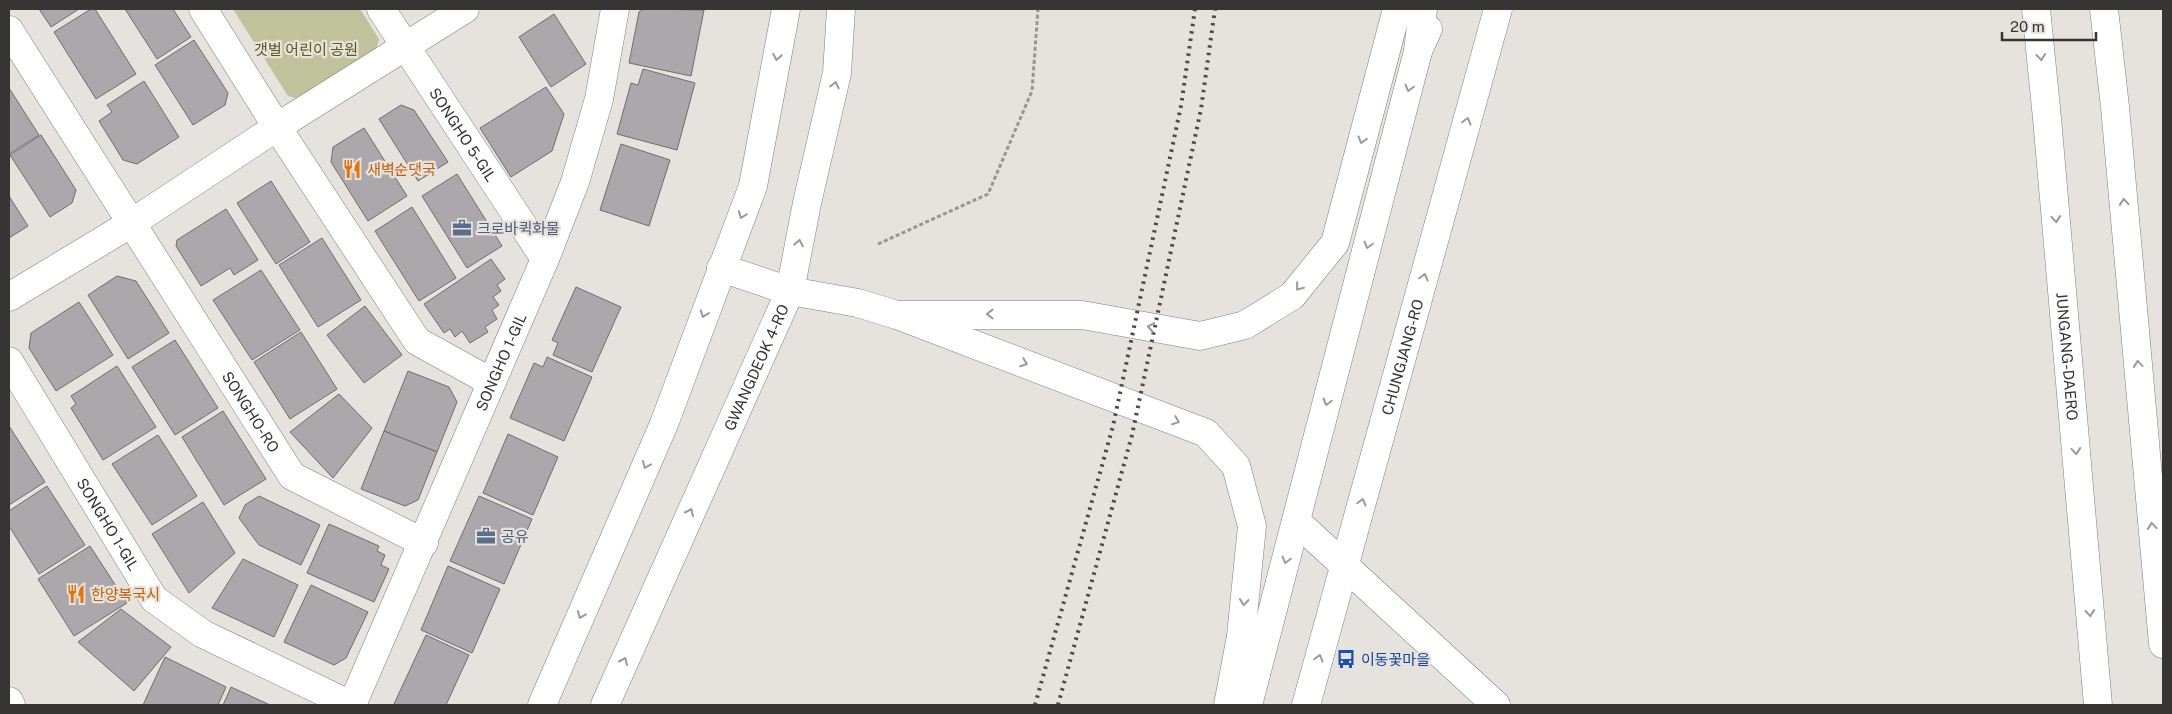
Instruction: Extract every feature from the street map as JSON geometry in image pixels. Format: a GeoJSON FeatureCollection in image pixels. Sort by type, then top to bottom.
{"type":"FeatureCollection","features":[{"type":"Feature","properties":{"kind":"street"},"geometry":{"type":"LineString","coordinates":[[203,9],[277,127],[417,341],[491,382]]}},
{"type":"Feature","properties":{"kind":"street","name":"SONGHO 5-GIL"},"geometry":{"type":"LineString","coordinates":[[381,9],[545,259]]}},
{"type":"Feature","properties":{"kind":"street"},"geometry":{"type":"LineString","coordinates":[[9,297],[130,224],[277,127],[465,9]]}},
{"type":"Feature","properties":{"kind":"street","name":"SONGHO 1-GIL"},"geometry":{"type":"LineString","coordinates":[[9,362],[154,599],[203,634],[352,705],[424,543],[576,182],[599,99],[615,9]]}},
{"type":"Feature","properties":{"kind":"street"},"geometry":{"type":"LineString","coordinates":[[542,705],[664,424],[753,186],[786,9]]}},
{"type":"Feature","properties":{"kind":"street","name":"GWANGDEOK 4-RO"},"geometry":{"type":"LineString","coordinates":[[605,705],[790,291],[807,203],[837,73],[840,9]]}},
{"type":"Feature","properties":{"kind":"street"},"geometry":{"type":"LineString","coordinates":[[897,315],[1082,315],[1200,336],[1245,325],[1292,296],[1334,243],[1397,9]]}},
{"type":"Feature","properties":{"kind":"street"},"geometry":{"type":"LineString","coordinates":[[1248,705],[1418,51],[1423,9]]}},
{"type":"Feature","properties":{"kind":"street"},"geometry":{"type":"LineString","coordinates":[[1418,51],[1436,9]]}},
{"type":"Feature","properties":{"kind":"street","name":"CHUNGJANG-RO"},"geometry":{"type":"LineString","coordinates":[[1306,705],[1498,9]]}},
{"type":"Feature","properties":{"kind":"street","name":"JUNGANG-DAERO"},"geometry":{"type":"LineString","coordinates":[[2036,9],[2098,705]]}},
{"type":"Feature","properties":{"kind":"street"},"geometry":{"type":"LineString","coordinates":[[2104,9],[2115,107],[2163,644]]}},
{"type":"Feature","properties":{"kind":"street","name":"SONGHO-RO"},"geometry":{"type":"LineString","coordinates":[[9,30],[130,224],[292,476],[424,543]]}},
{"type":"Feature","properties":{"kind":"street"},"geometry":{"type":"LineString","coordinates":[[721,268],[790,291],[858,304],[897,315],[1206,433],[1236,466],[1252,526],[1241,636],[1228,705]]}},
{"type":"Feature","properties":{"kind":"street"},"geometry":{"type":"LineString","coordinates":[[1296,521],[1345,564],[1496,705]]}},
{"type":"Feature","properties":{"kind":"street"},"geometry":{"type":"LineString","coordinates":[[9,701],[11,705]]}},
{"type":"Feature","properties":{"kind":"path"},"geometry":{"type":"LineString","coordinates":[[878,244],[988,194],[1032,92],[1038,9]]}},
{"type":"Feature","properties":{"kind":"green space","name":"갯벌 어린이 공원"},"geometry":{"type":"Polygon","coordinates":[[[233,9],[360,9],[379,39],[375,54],[303,100],[288,96],[233,9]]]}},
{"type":"Feature","properties":{"kind":"building"},"geometry":{"type":"Polygon","coordinates":[[[39,9],[79,9],[51,27],[39,9]]]}},
{"type":"Feature","properties":{"kind":"building"},"geometry":{"type":"Polygon","coordinates":[[[91,9],[95,9],[136,74],[96,99],[54,32],[91,9]]]}},
{"type":"Feature","properties":{"kind":"building"},"geometry":{"type":"Polygon","coordinates":[[[125,9],[173,9],[191,37],[157,59],[125,9]]]}},
{"type":"Feature","properties":{"kind":"building"},"geometry":{"type":"Polygon","coordinates":[[[643,9],[704,10],[691,76],[629,63],[639,12],[643,9]]]}},
{"type":"Feature","properties":{"kind":"building"},"geometry":{"type":"Polygon","coordinates":[[[554,14],[586,64],[551,87],[519,37],[554,14]]]}},
{"type":"Feature","properties":{"kind":"building"},"geometry":{"type":"Polygon","coordinates":[[[194,40],[228,93],[225,105],[193,125],[155,65],[194,40]]]}},
{"type":"Feature","properties":{"kind":"building"},"geometry":{"type":"Polygon","coordinates":[[[643,69],[695,83],[677,150],[617,134],[631,83],[638,85],[643,69]]]}},
{"type":"Feature","properties":{"kind":"building"},"geometry":{"type":"Polygon","coordinates":[[[144,81],[179,137],[137,164],[123,160],[99,121],[112,112],[107,105],[144,81]]]}},
{"type":"Feature","properties":{"kind":"building"},"geometry":{"type":"Polygon","coordinates":[[[546,87],[564,114],[552,151],[511,177],[480,128],[546,87]]]}},
{"type":"Feature","properties":{"kind":"building"},"geometry":{"type":"Polygon","coordinates":[[[9,88],[39,135],[9,154],[9,88]]]}},
{"type":"Feature","properties":{"kind":"building"},"geometry":{"type":"Polygon","coordinates":[[[401,105],[414,110],[448,162],[418,181],[379,119],[401,105]]]}},
{"type":"Feature","properties":{"kind":"building"},"geometry":{"type":"Polygon","coordinates":[[[364,128],[407,196],[368,221],[331,162],[333,147],[364,128]]]}},
{"type":"Feature","properties":{"kind":"building"},"geometry":{"type":"Polygon","coordinates":[[[41,135],[76,190],[72,203],[50,217],[10,155],[41,135]]]}},
{"type":"Feature","properties":{"kind":"building"},"geometry":{"type":"Polygon","coordinates":[[[621,144],[670,160],[649,226],[600,210],[621,144]]]}},
{"type":"Feature","properties":{"kind":"building"},"geometry":{"type":"Polygon","coordinates":[[[457,174],[502,246],[467,268],[422,196],[457,174]]]}},
{"type":"Feature","properties":{"kind":"building"},"geometry":{"type":"Polygon","coordinates":[[[271,181],[310,242],[276,264],[237,203],[271,181]]]}},
{"type":"Feature","properties":{"kind":"building"},"geometry":{"type":"Polygon","coordinates":[[[9,196],[28,226],[9,238],[9,196]]]}},
{"type":"Feature","properties":{"kind":"building"},"geometry":{"type":"Polygon","coordinates":[[[412,207],[456,278],[419,301],[375,231],[412,207]]]}},
{"type":"Feature","properties":{"kind":"building"},"geometry":{"type":"Polygon","coordinates":[[[226,209],[258,260],[234,275],[230,268],[201,286],[176,246],[177,240],[226,209]]]}},
{"type":"Feature","properties":{"kind":"building"},"geometry":{"type":"Polygon","coordinates":[[[322,238],[361,300],[318,327],[279,265],[322,238]]]}},
{"type":"Feature","properties":{"kind":"building"},"geometry":{"type":"Polygon","coordinates":[[[491,259],[505,279],[497,285],[501,291],[493,297],[499,305],[492,310],[497,319],[485,327],[488,332],[470,343],[462,331],[455,337],[450,329],[444,333],[424,304],[491,259]]]}},
{"type":"Feature","properties":{"kind":"building"},"geometry":{"type":"Polygon","coordinates":[[[261,270],[300,330],[252,360],[213,300],[261,270]]]}},
{"type":"Feature","properties":{"kind":"building"},"geometry":{"type":"Polygon","coordinates":[[[117,276],[136,281],[169,333],[128,359],[88,295],[117,276]]]}},
{"type":"Feature","properties":{"kind":"building"},"geometry":{"type":"Polygon","coordinates":[[[576,287],[621,307],[592,372],[553,355],[558,343],[552,340],[576,287]]]}},
{"type":"Feature","properties":{"kind":"building"},"geometry":{"type":"Polygon","coordinates":[[[79,302],[113,355],[56,391],[29,348],[31,333],[79,302]]]}},
{"type":"Feature","properties":{"kind":"building"},"geometry":{"type":"Polygon","coordinates":[[[365,306],[402,355],[364,383],[327,335],[365,306]]]}},
{"type":"Feature","properties":{"kind":"building"},"geometry":{"type":"Polygon","coordinates":[[[301,332],[337,389],[290,419],[254,362],[301,332]]]}},
{"type":"Feature","properties":{"kind":"building"},"geometry":{"type":"Polygon","coordinates":[[[175,340],[218,408],[175,435],[132,367],[175,340]]]}},
{"type":"Feature","properties":{"kind":"building"},"geometry":{"type":"Polygon","coordinates":[[[547,357],[592,377],[564,441],[510,418],[534,363],[543,367],[547,357]]]}},
{"type":"Feature","properties":{"kind":"building"},"geometry":{"type":"Polygon","coordinates":[[[117,366],[156,427],[103,460],[71,408],[76,404],[71,396],[117,366]]]}},
{"type":"Feature","properties":{"kind":"building"},"geometry":{"type":"Polygon","coordinates":[[[408,371],[449,387],[457,402],[437,452],[384,431],[408,371]]]}},
{"type":"Feature","properties":{"kind":"building"},"geometry":{"type":"Polygon","coordinates":[[[339,394],[372,428],[333,478],[290,432],[339,394]]]}},
{"type":"Feature","properties":{"kind":"building"},"geometry":{"type":"Polygon","coordinates":[[[223,411],[266,479],[224,505],[182,437],[223,411]]]}},
{"type":"Feature","properties":{"kind":"building"},"geometry":{"type":"Polygon","coordinates":[[[9,426],[45,482],[9,505],[9,426]]]}},
{"type":"Feature","properties":{"kind":"building"},"geometry":{"type":"Polygon","coordinates":[[[384,431],[437,452],[418,500],[405,506],[361,489],[384,431]]]}},
{"type":"Feature","properties":{"kind":"building"},"geometry":{"type":"Polygon","coordinates":[[[508,434],[558,457],[533,515],[483,493],[508,434]]]}},
{"type":"Feature","properties":{"kind":"building"},"geometry":{"type":"Polygon","coordinates":[[[158,435],[197,496],[152,525],[112,464],[158,435]]]}},
{"type":"Feature","properties":{"kind":"building"},"geometry":{"type":"Polygon","coordinates":[[[47,486],[85,545],[39,574],[9,526],[9,511],[47,486]]]}},
{"type":"Feature","properties":{"kind":"building"},"geometry":{"type":"Polygon","coordinates":[[[259,496],[320,525],[301,565],[259,545],[239,518],[245,505],[259,496]]]}},
{"type":"Feature","properties":{"kind":"building"},"geometry":{"type":"Polygon","coordinates":[[[479,496],[532,519],[504,584],[450,561],[479,496]]]}},
{"type":"Feature","properties":{"kind":"building"},"geometry":{"type":"Polygon","coordinates":[[[203,502],[235,553],[189,593],[152,534],[203,502]]]}},
{"type":"Feature","properties":{"kind":"building"},"geometry":{"type":"Polygon","coordinates":[[[329,524],[379,546],[377,551],[385,555],[381,565],[389,569],[374,602],[307,573],[329,524]]]}},
{"type":"Feature","properties":{"kind":"building"},"geometry":{"type":"Polygon","coordinates":[[[90,546],[127,603],[74,636],[38,579],[90,546]]]}},
{"type":"Feature","properties":{"kind":"building"},"geometry":{"type":"Polygon","coordinates":[[[243,559],[298,585],[274,637],[212,608],[243,559]]]}},
{"type":"Feature","properties":{"kind":"building"},"geometry":{"type":"Polygon","coordinates":[[[448,566],[500,589],[472,653],[421,630],[448,566]]]}},
{"type":"Feature","properties":{"kind":"building"},"geometry":{"type":"Polygon","coordinates":[[[311,585],[368,612],[346,658],[334,665],[284,642],[311,585]]]}},
{"type":"Feature","properties":{"kind":"building"},"geometry":{"type":"Polygon","coordinates":[[[121,609],[171,647],[134,691],[78,642],[121,609]]]}},
{"type":"Feature","properties":{"kind":"building"},"geometry":{"type":"Polygon","coordinates":[[[426,635],[469,655],[446,705],[394,704],[426,635]]]}},
{"type":"Feature","properties":{"kind":"building"},"geometry":{"type":"Polygon","coordinates":[[[165,657],[226,687],[218,705],[143,705],[165,657]]]}},
{"type":"Feature","properties":{"kind":"building"},"geometry":{"type":"Polygon","coordinates":[[[231,687],[270,705],[223,705],[231,687]]]}},
{"type":"Feature","properties":{"kind":"railway"},"geometry":{"type":"LineString","coordinates":[[1035,705],[1113,426],[1181,106],[1195,9]]}},
{"type":"Feature","properties":{"kind":"railway"},"geometry":{"type":"LineString","coordinates":[[1058,705],[1132,435],[1201,109],[1215,9]]}},
{"type":"Feature","properties":{"kind":"place","name":"새벽순댓국"},"geometry":{"type":"Point","coordinates":[352,169]}},
{"type":"Feature","properties":{"kind":"place","name":"크로바퀵화물"},"geometry":{"type":"Point","coordinates":[462,228]}},
{"type":"Feature","properties":{"kind":"place","name":"공유"},"geometry":{"type":"Point","coordinates":[486,536]}},
{"type":"Feature","properties":{"kind":"place","name":"한양복국시"},"geometry":{"type":"Point","coordinates":[76,594]}},
{"type":"Feature","properties":{"kind":"place","name":"이동꽃마을"},"geometry":{"type":"Point","coordinates":[1346,659]}}]}
